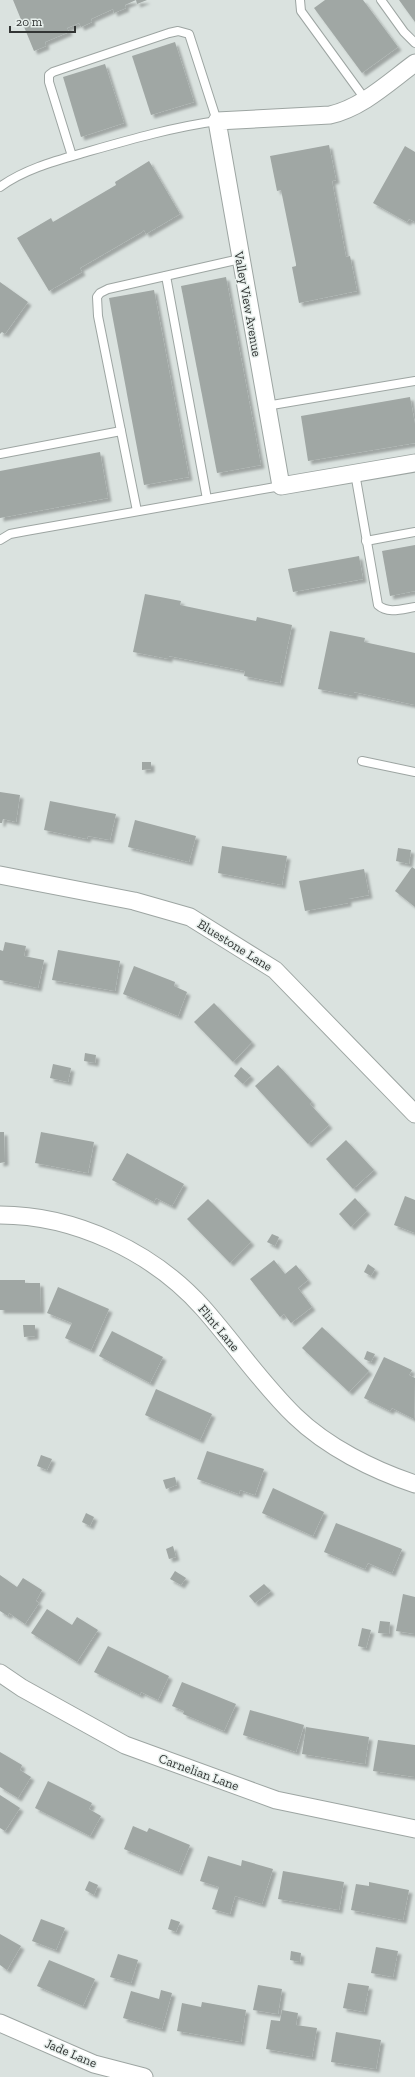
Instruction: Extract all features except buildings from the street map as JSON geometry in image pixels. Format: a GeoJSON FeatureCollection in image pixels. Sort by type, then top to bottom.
{"type":"FeatureCollection","features":[{"type":"Feature","properties":{"kind":"street"},"geometry":{"type":"LineString","coordinates":[[217,121],[330,115],[350,109],[415,63]]}},
{"type":"Feature","properties":{"kind":"street","name":"Valley View Avenue"},"geometry":{"type":"LineString","coordinates":[[217,121],[281,486]]}},
{"type":"Feature","properties":{"kind":"street"},"geometry":{"type":"LineString","coordinates":[[281,486],[415,462]]}},
{"type":"Feature","properties":{"kind":"street","name":"Bluestone Lane"},"geometry":{"type":"LineString","coordinates":[[0,875],[134,901],[190,917],[275,970],[415,1114]]}},
{"type":"Feature","properties":{"kind":"street","name":"Flint Lane"},"geometry":{"type":"LineString","coordinates":[[0,1215],[16,1215],[52,1221],[90,1232],[121,1245],[155,1266],[202,1307],[273,1393],[296,1417],[324,1439],[358,1460],[398,1479],[415,1484]]}},
{"type":"Feature","properties":{"kind":"street","name":"Carnelian Lane"},"geometry":{"type":"LineString","coordinates":[[0,1673],[22,1688],[125,1745],[276,1800],[415,1829]]}},
{"type":"Feature","properties":{"kind":"street","name":"Jade Lane"},"geometry":{"type":"LineString","coordinates":[[0,2022],[94,2064],[144,2077]]}},
{"type":"Feature","properties":{"kind":"lane"},"geometry":{"type":"LineString","coordinates":[[300,0],[300,11],[365,99]]}},
{"type":"Feature","properties":{"kind":"lane"},"geometry":{"type":"LineString","coordinates":[[381,0],[404,32],[415,43]]}},
{"type":"Feature","properties":{"kind":"lane"},"geometry":{"type":"LineString","coordinates":[[0,187],[20,174],[72,156],[150,134],[217,121],[189,34],[178,31],[169,33],[57,69],[49,76],[49,82],[72,156]]}},
{"type":"Feature","properties":{"kind":"lane"},"geometry":{"type":"LineString","coordinates":[[137,511],[98,316],[97,297],[100,293],[108,290],[240,259]]}},
{"type":"Feature","properties":{"kind":"lane"},"geometry":{"type":"LineString","coordinates":[[166,276],[207,499]]}},
{"type":"Feature","properties":{"kind":"lane"},"geometry":{"type":"LineString","coordinates":[[266,406],[415,380]]}},
{"type":"Feature","properties":{"kind":"lane"},"geometry":{"type":"LineString","coordinates":[[0,454],[121,431]]}},
{"type":"Feature","properties":{"kind":"lane"},"geometry":{"type":"LineString","coordinates":[[355,473],[378,605],[385,610],[390,611],[415,607]]}},
{"type":"Feature","properties":{"kind":"lane"},"geometry":{"type":"LineString","coordinates":[[0,540],[10,534],[281,486]]}},
{"type":"Feature","properties":{"kind":"lane"},"geometry":{"type":"LineString","coordinates":[[366,541],[415,532]]}},
{"type":"Feature","properties":{"kind":"lane"},"geometry":{"type":"LineString","coordinates":[[362,761],[415,772]]}}]}
